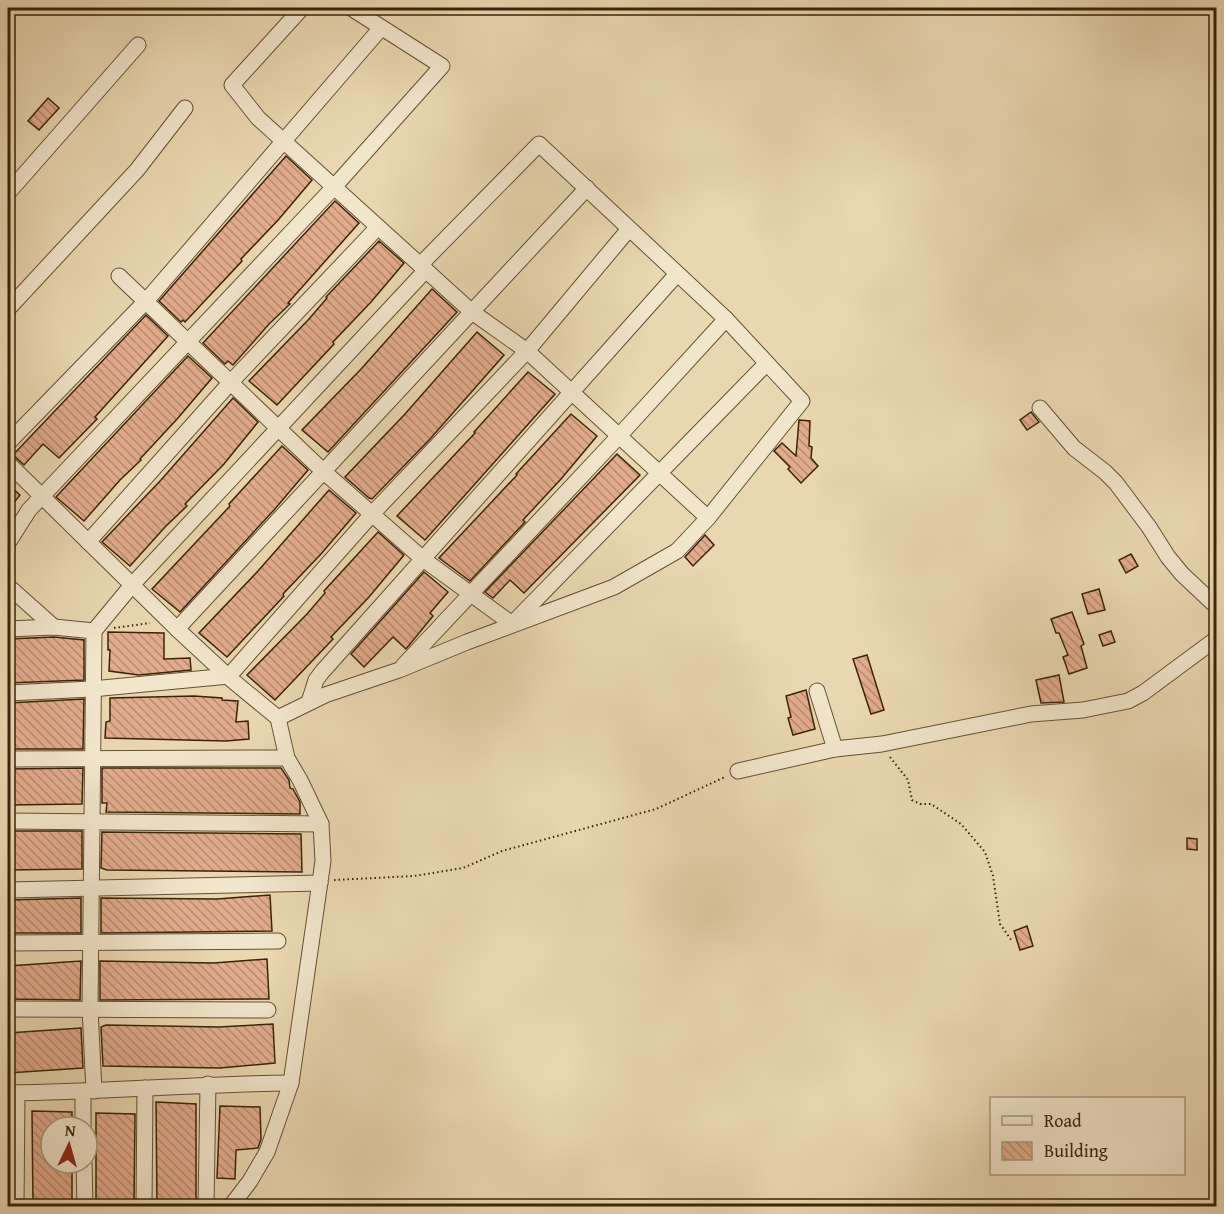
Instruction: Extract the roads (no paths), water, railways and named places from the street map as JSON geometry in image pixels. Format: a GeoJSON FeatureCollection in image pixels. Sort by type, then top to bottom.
{"type":"FeatureCollection","features":[{"type":"Feature","properties":{"kind":"street"},"geometry":{"type":"LineString","coordinates":[[302,8],[232,85],[258,118],[472,312],[527,351],[708,518]]}},
{"type":"Feature","properties":{"kind":"street"},"geometry":{"type":"LineString","coordinates":[[8,543],[22,519],[334,187],[441,66],[351,8]]}},
{"type":"Feature","properties":{"kind":"street"},"geometry":{"type":"LineString","coordinates":[[8,443],[146,301],[381,28]]}},
{"type":"Feature","properties":{"kind":"street"},"geometry":{"type":"LineString","coordinates":[[8,194],[138,45]]}},
{"type":"Feature","properties":{"kind":"street"},"geometry":{"type":"LineString","coordinates":[[8,309],[137,170],[185,108]]}},
{"type":"Feature","properties":{"kind":"street"},"geometry":{"type":"LineString","coordinates":[[85,1115],[88,1092],[90,1009],[94,631],[132,585],[538,144],[726,319],[802,401],[708,518],[677,552],[614,587],[512,624],[399,670],[309,702],[278,718]]}},
{"type":"Feature","properties":{"kind":"street"},"geometry":{"type":"LineString","coordinates":[[173,625],[323,471],[587,188]]}},
{"type":"Feature","properties":{"kind":"street"},"geometry":{"type":"LineString","coordinates":[[88,542],[230,383],[378,227]]}},
{"type":"Feature","properties":{"kind":"street"},"geometry":{"type":"LineString","coordinates":[[8,693],[92,690],[229,676],[372,514],[527,351],[629,229]]}},
{"type":"Feature","properties":{"kind":"street"},"geometry":{"type":"LineString","coordinates":[[309,702],[319,676],[677,274]]}},
{"type":"Feature","properties":{"kind":"street"},"geometry":{"type":"LineString","coordinates":[[119,276],[323,471],[423,559],[512,624]]}},
{"type":"Feature","properties":{"kind":"street"},"geometry":{"type":"LineString","coordinates":[[399,670],[620,436],[726,319]]}},
{"type":"Feature","properties":{"kind":"street"},"geometry":{"type":"LineString","coordinates":[[512,624],[766,364]]}},
{"type":"Feature","properties":{"kind":"street"},"geometry":{"type":"LineString","coordinates":[[1040,408],[1074,448],[1116,483],[1144,519],[1168,557],[1216,606]]}},
{"type":"Feature","properties":{"kind":"street"},"geometry":{"type":"LineString","coordinates":[[8,463],[173,625],[278,718],[287,758],[321,824],[323,849],[320,883],[291,1083],[267,1152],[250,1181],[231,1206]]}},
{"type":"Feature","properties":{"kind":"street"},"geometry":{"type":"LineString","coordinates":[[8,586],[54,627]]}},
{"type":"Feature","properties":{"kind":"street"},"geometry":{"type":"LineString","coordinates":[[8,629],[54,627],[94,631]]}},
{"type":"Feature","properties":{"kind":"street"},"geometry":{"type":"LineString","coordinates":[[738,771],[835,749],[882,744],[1031,714],[1083,710],[1128,701],[1143,693],[1216,639]]}},
{"type":"Feature","properties":{"kind":"street"},"geometry":{"type":"LineString","coordinates":[[817,691],[835,749]]}},
{"type":"Feature","properties":{"kind":"street"},"geometry":{"type":"LineString","coordinates":[[8,759],[287,758]]}},
{"type":"Feature","properties":{"kind":"street"},"geometry":{"type":"LineString","coordinates":[[8,821],[321,824]]}},
{"type":"Feature","properties":{"kind":"street"},"geometry":{"type":"LineString","coordinates":[[8,890],[320,883]]}},
{"type":"Feature","properties":{"kind":"street"},"geometry":{"type":"LineString","coordinates":[[8,943],[278,941]]}},
{"type":"Feature","properties":{"kind":"street"},"geometry":{"type":"LineString","coordinates":[[8,1009],[268,1010]]}},
{"type":"Feature","properties":{"kind":"street"},"geometry":{"type":"LineString","coordinates":[[16,1206],[12,1093],[88,1092],[208,1084],[291,1083]]}},
{"type":"Feature","properties":{"kind":"street"},"geometry":{"type":"LineString","coordinates":[[206,1206],[208,1084]]}},
{"type":"Feature","properties":{"kind":"street"},"geometry":{"type":"LineString","coordinates":[[144,1206],[145,1088]]}},
{"type":"Feature","properties":{"kind":"street"},"geometry":{"type":"LineString","coordinates":[[84,1175],[85,1206]]}}]}
